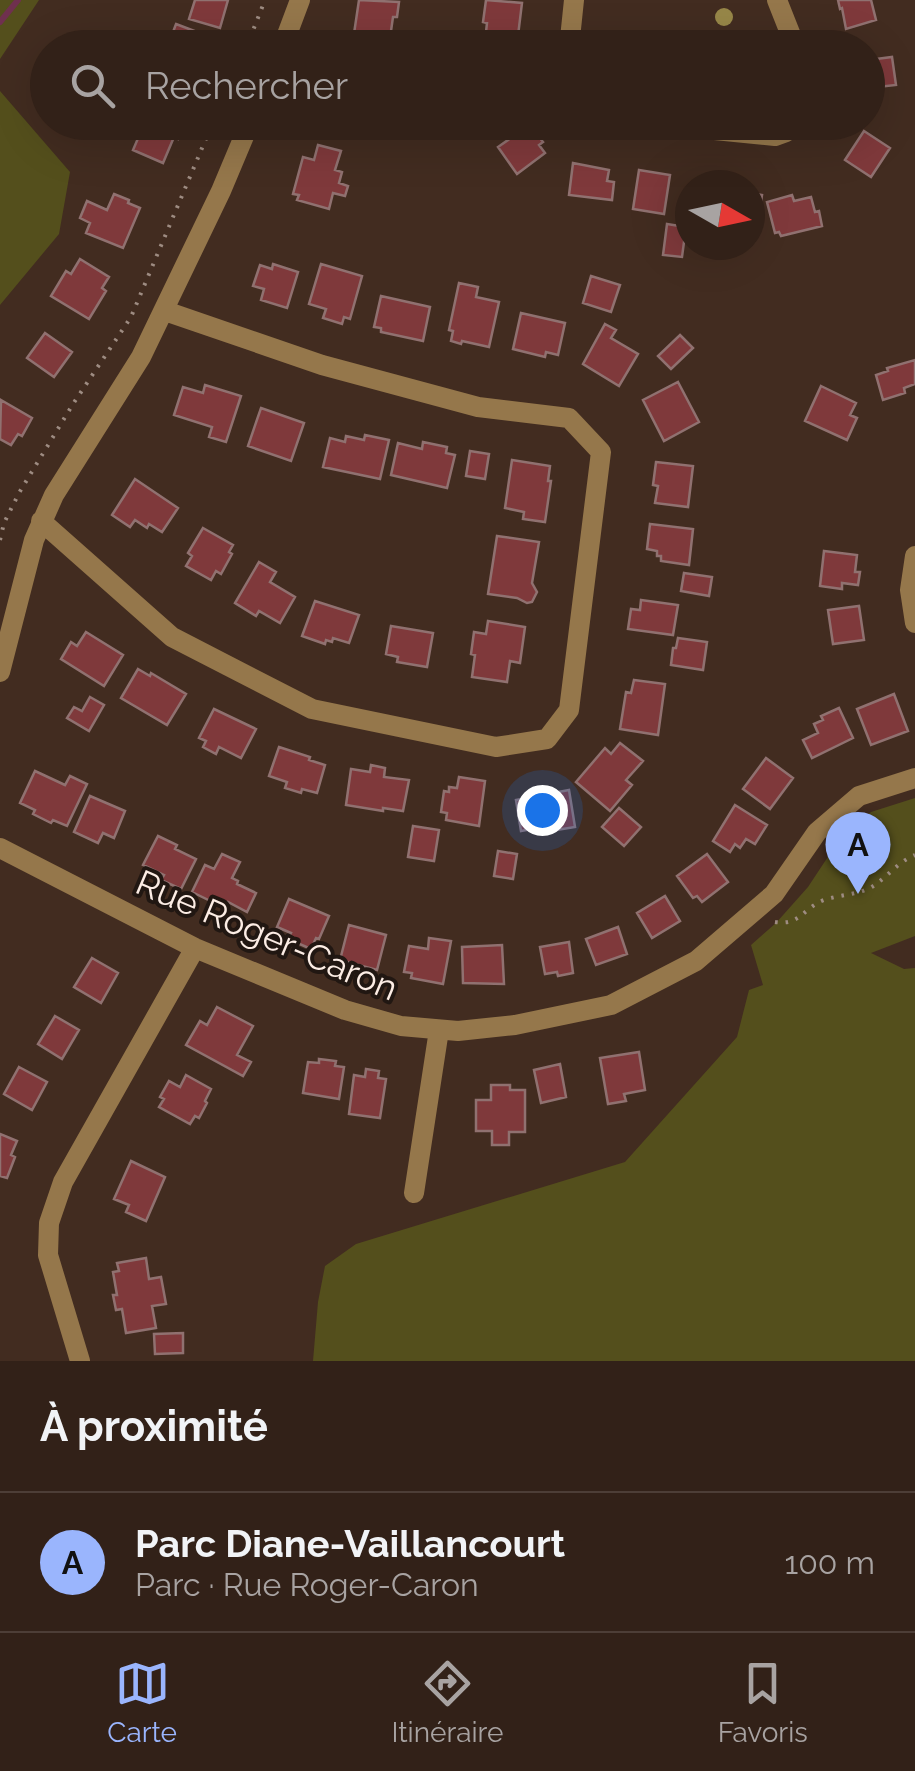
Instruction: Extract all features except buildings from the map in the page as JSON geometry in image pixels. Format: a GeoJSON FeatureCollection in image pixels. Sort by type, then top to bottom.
{"type":"FeatureCollection","features":[{"type":"Feature","properties":{"kind":"street"},"geometry":{"type":"LineString","coordinates":[[289,30],[300,0]]}},
{"type":"Feature","properties":{"kind":"street"},"geometry":{"type":"LineString","coordinates":[[571,30],[574,0]]}},
{"type":"Feature","properties":{"kind":"street"},"geometry":{"type":"LineString","coordinates":[[777,0],[789,30]]}},
{"type":"Feature","properties":{"kind":"street"},"geometry":{"type":"LineString","coordinates":[[0,672],[42,521],[54,495],[141,358],[243,140]]}},
{"type":"Feature","properties":{"kind":"street"},"geometry":{"type":"LineString","coordinates":[[42,521],[172,637],[312,709],[496,746],[547,739],[568,710],[601,452],[569,418],[478,406],[322,365],[165,310]]}},
{"type":"Feature","properties":{"kind":"street"},"geometry":{"type":"LineString","coordinates":[[915,556],[910,590],[915,623]]}},
{"type":"Feature","properties":{"kind":"street","name":"Rue Roger-Caron"},"geometry":{"type":"LineString","coordinates":[[0,848],[195,948],[345,1010],[401,1026],[458,1031],[515,1025],[612,1005],[696,962],[774,894],[817,832],[859,796],[915,778]]}},
{"type":"Feature","properties":{"kind":"street"},"geometry":{"type":"LineString","coordinates":[[80,1361],[48,1256],[49,1224],[63,1182],[195,948]]}},
{"type":"Feature","properties":{"kind":"street"},"geometry":{"type":"LineString","coordinates":[[414,1193],[439,1030]]}},
{"type":"Feature","properties":{"kind":"path"},"geometry":{"type":"LineString","coordinates":[[253,30],[264,0]]}},
{"type":"Feature","properties":{"kind":"path"},"geometry":{"type":"LineString","coordinates":[[0,540],[19,492],[131,317],[205,140]]}},
{"type":"Feature","properties":{"kind":"path"},"geometry":{"type":"LineString","coordinates":[[751,914],[776,923],[792,922],[826,899],[868,889],[906,858],[915,856]]}},
{"type":"Feature","properties":{"kind":"shaded area"},"geometry":{"type":"Polygon","coordinates":[[[0,0],[39,0],[0,59],[0,0]]]}},
{"type":"Feature","properties":{"kind":"shaded area"},"geometry":{"type":"Polygon","coordinates":[[[0,91],[30,126],[30,140],[42,140],[70,172],[59,234],[0,305],[0,91]]]}},
{"type":"Feature","properties":{"kind":"shaded area"},"geometry":{"type":"Polygon","coordinates":[[[915,798],[915,936],[871,953],[904,969],[915,968],[915,1361],[313,1361],[325,1266],[356,1244],[625,1162],[737,1037],[749,990],[763,985],[751,945],[808,887],[845,831],[871,812],[915,798]]]}},
{"type":"Feature","properties":{"kind":"waterway"},"geometry":{"type":"LineString","coordinates":[[0,22],[18,0]]}},
{"type":"Feature","properties":{"kind":"place","name":"Parc Diane-Vaillancourt"},"geometry":{"type":"Point","coordinates":[858,894]}}]}
